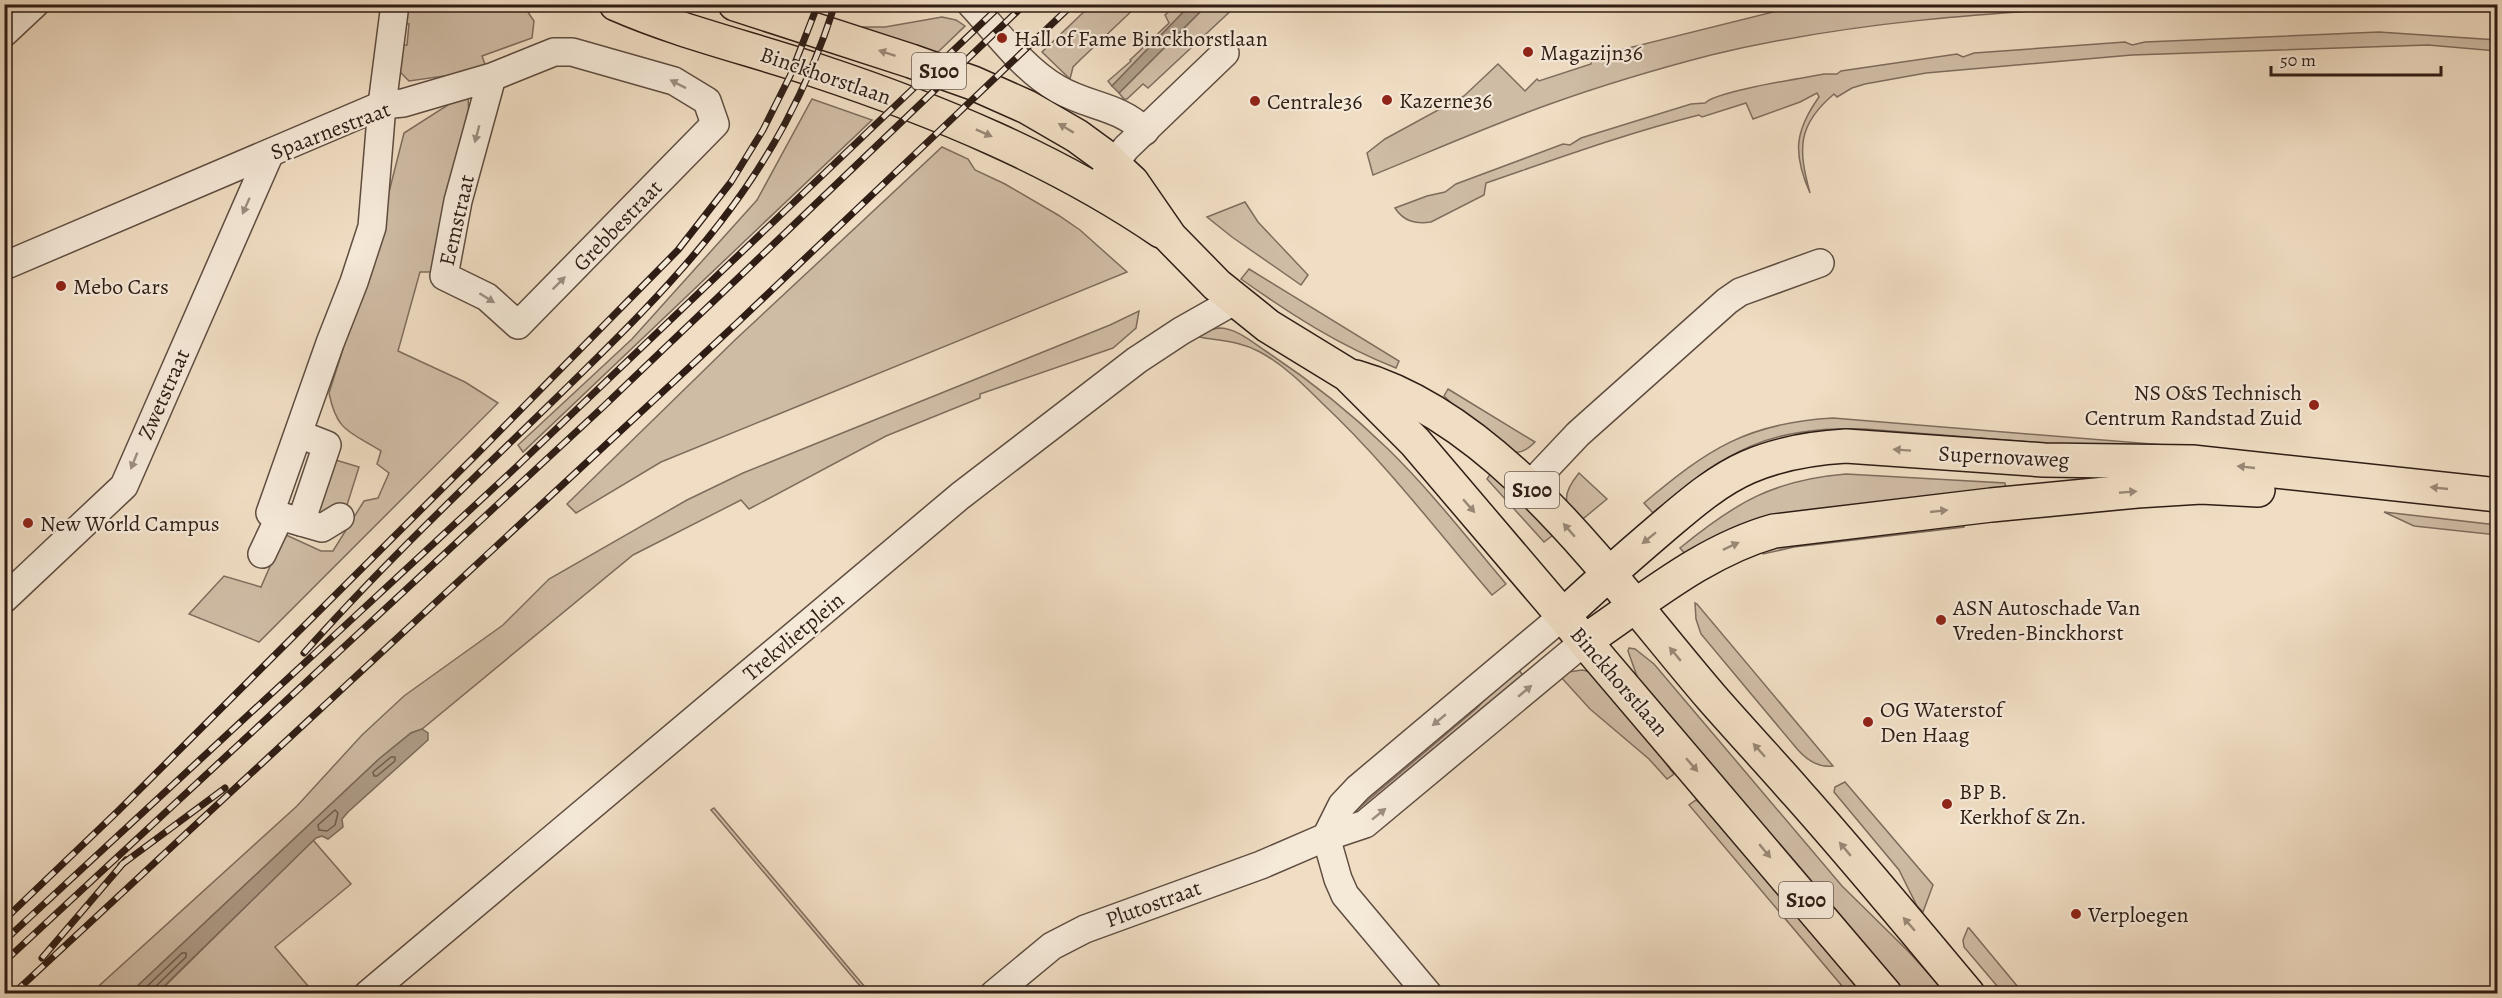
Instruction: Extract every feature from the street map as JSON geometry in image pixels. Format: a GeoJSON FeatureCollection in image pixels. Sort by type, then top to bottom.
{"type":"FeatureCollection","features":[{"type":"Feature","properties":{"kind":"main road","name":"Binckhorstlaan"},"geometry":{"type":"LineString","coordinates":[[616,4],[678,28],[816,70],[960,123],[1021,151],[1095,191],[1170,237]]}},
{"type":"Feature","properties":{"kind":"main road","name":"Binckhorstlaan"},"geometry":{"type":"LineString","coordinates":[[735,4],[911,61],[993,91],[1065,127],[1113,163],[1140,191],[1170,237],[1234,301],[1274,330],[1348,375],[1398,391],[1482,446],[1528,487],[1607,575],[1968,993]]}},
{"type":"Feature","properties":{"kind":"main road","name":"Binckhorstlaan"},"geometry":{"type":"LineString","coordinates":[[1348,375],[1415,442],[1885,993]]}},
{"type":"Feature","properties":{"kind":"main road","name":"Supernovaweg"},"geometry":{"type":"LineString","coordinates":[[1564,615],[1607,575],[1701,496],[1738,472],[1775,457],[1823,447],[1857,447],[2044,460],[2193,462],[2498,495]]}},
{"type":"Feature","properties":{"kind":"main road","name":"Supernovaweg"},"geometry":{"type":"LineString","coordinates":[[1585,641],[1725,548],[1758,535],[1803,526],[1991,505],[2178,488],[2223,487],[2498,516]]}},
{"type":"Feature","properties":{"kind":"street"},"geometry":{"type":"LineString","coordinates":[[4,33],[35,4]]}},
{"type":"Feature","properties":{"kind":"street"},"geometry":{"type":"LineString","coordinates":[[971,4],[1025,63],[1046,81],[1079,100],[1126,115],[1145,130]]}},
{"type":"Feature","properties":{"kind":"street"},"geometry":{"type":"LineString","coordinates":[[262,554],[291,519],[327,445],[299,434],[372,227],[392,6]]}},
{"type":"Feature","properties":{"kind":"street","name":"Spaarnestraat"},"geometry":{"type":"LineString","coordinates":[[4,266],[382,105],[403,103],[492,77],[554,52],[572,52],[674,81],[707,101],[716,124]]}},
{"type":"Feature","properties":{"kind":"street"},"geometry":{"type":"LineString","coordinates":[[1095,191],[1113,163],[1225,53]]}},
{"type":"Feature","properties":{"kind":"street","name":"Eemstraat"},"geometry":{"type":"LineString","coordinates":[[492,77],[458,201],[444,276],[487,297],[518,325]]}},
{"type":"Feature","properties":{"kind":"street","name":"Grebbestraat"},"geometry":{"type":"LineString","coordinates":[[518,325],[716,124]]}},
{"type":"Feature","properties":{"kind":"street","name":"Zwetstraat"},"geometry":{"type":"LineString","coordinates":[[4,600],[124,486],[270,153]]}},
{"type":"Feature","properties":{"kind":"street"},"geometry":{"type":"LineString","coordinates":[[1528,487],[1578,434],[1727,301],[1740,292],[1820,263]]}},
{"type":"Feature","properties":{"kind":"street","name":"Trekvlietplein"},"geometry":{"type":"LineString","coordinates":[[368,993],[960,496],[1137,360],[1181,331],[1234,301]]}},
{"type":"Feature","properties":{"kind":"street"},"geometry":{"type":"LineString","coordinates":[[291,519],[322,528],[340,517]]}},
{"type":"Feature","properties":{"kind":"street"},"geometry":{"type":"LineString","coordinates":[[1428,993],[1346,895],[1338,879],[1326,837],[1342,805],[1358,788],[1564,615]]}},
{"type":"Feature","properties":{"kind":"street","name":"Plutostraat"},"geometry":{"type":"LineString","coordinates":[[994,993],[1052,946],[1085,929],[1276,860],[1326,837],[1358,828],[1374,818],[1585,641]]}},
{"type":"Feature","properties":{"kind":"shaded area"},"geometry":{"type":"Polygon","coordinates":[[[937,4],[938,7],[883,11],[849,5],[937,4]]]}},
{"type":"Feature","properties":{"kind":"shaded area"},"geometry":{"type":"Polygon","coordinates":[[[1092,4],[1138,5],[1073,67],[1070,79],[1042,52],[1092,4]]]}},
{"type":"Feature","properties":{"kind":"shaded area"},"geometry":{"type":"Polygon","coordinates":[[[1818,4],[2140,5],[1924,20],[1764,43],[1711,55],[1590,90],[1484,129],[1373,175],[1367,153],[1385,139],[1464,96],[1498,64],[1525,91],[1537,79],[1539,81],[1591,64],[1592,57],[1781,10],[1818,4]]]}},
{"type":"Feature","properties":{"kind":"shaded area"},"geometry":{"type":"Polygon","coordinates":[[[400,5],[523,5],[534,21],[532,38],[482,56],[487,70],[409,81],[399,71],[397,45],[407,45],[409,24],[399,23],[400,5]]]}},
{"type":"Feature","properties":{"kind":"shaded area"},"geometry":{"type":"Polygon","coordinates":[[[1176,5],[1190,5],[1112,86],[1108,81],[1169,23],[1165,15],[1176,5]]]}},
{"type":"Feature","properties":{"kind":"shaded area"},"geometry":{"type":"Polygon","coordinates":[[[1207,5],[1237,5],[1148,88],[1143,84],[1127,99],[1124,99],[1119,93],[1207,5]]]}},
{"type":"Feature","properties":{"kind":"shaded area"},"geometry":{"type":"Polygon","coordinates":[[[942,17],[956,20],[965,26],[937,53],[859,27],[885,27],[942,17]]]}},
{"type":"Feature","properties":{"kind":"shaded area"},"geometry":{"type":"Polygon","coordinates":[[[2379,32],[2497,40],[2497,51],[2428,45],[2132,55],[1926,73],[1852,88],[1837,97],[1834,94],[1822,105],[1807,127],[1804,139],[1803,163],[1810,193],[1801,166],[1799,144],[1805,121],[1819,97],[1817,93],[1800,102],[1753,119],[1746,103],[1702,117],[1699,115],[1672,122],[1592,147],[1486,183],[1484,195],[1431,222],[1411,221],[1395,208],[1445,192],[1456,184],[1563,144],[1570,145],[1581,138],[1691,104],[1705,103],[1725,94],[1824,74],[1837,74],[1841,71],[1957,54],[1963,57],[1974,53],[2125,42],[2132,45],[2145,42],[2379,32]]]}},
{"type":"Feature","properties":{"kind":"shaded area"},"geometry":{"type":"Polygon","coordinates":[[[468,92],[469,125],[433,272],[420,272],[398,351],[465,382],[498,403],[259,642],[189,614],[224,576],[261,587],[284,534],[321,551],[333,551],[364,501],[378,498],[389,473],[377,464],[381,451],[346,429],[336,416],[329,393],[373,255],[404,133],[468,92]]]}},
{"type":"Feature","properties":{"kind":"shaded area"},"geometry":{"type":"Polygon","coordinates":[[[812,99],[872,120],[523,452],[518,445],[632,339],[757,200],[812,99]]]}},
{"type":"Feature","properties":{"kind":"shaded area"},"geometry":{"type":"Polygon","coordinates":[[[942,147],[968,159],[975,170],[1005,184],[1058,215],[1080,230],[1127,272],[661,462],[576,513],[567,504],[736,339],[942,147]]]}},
{"type":"Feature","properties":{"kind":"shaded area"},"geometry":{"type":"Polygon","coordinates":[[[1245,202],[1258,222],[1308,275],[1301,285],[1207,217],[1245,202]]]}},
{"type":"Feature","properties":{"kind":"shaded area"},"geometry":{"type":"Polygon","coordinates":[[[1249,269],[1399,361],[1396,368],[1335,339],[1278,305],[1241,279],[1249,269]]]}},
{"type":"Feature","properties":{"kind":"shaded area"},"geometry":{"type":"Polygon","coordinates":[[[1139,311],[1136,328],[1113,348],[980,394],[980,398],[886,436],[749,509],[741,500],[633,555],[422,729],[411,733],[379,759],[130,993],[90,994],[297,806],[362,735],[404,696],[503,625],[549,579],[687,500],[743,473],[1110,325],[1139,311]]]}},
{"type":"Feature","properties":{"kind":"shaded area"},"geometry":{"type":"Polygon","coordinates":[[[1219,328],[1232,330],[1250,340],[1315,386],[1360,423],[1419,481],[1506,584],[1492,595],[1368,449],[1285,369],[1252,348],[1198,335],[1219,328]]]}},
{"type":"Feature","properties":{"kind":"shaded area"},"geometry":{"type":"Polygon","coordinates":[[[1448,389],[1535,442],[1527,449],[1514,452],[1493,442],[1444,396],[1448,389]]]}},
{"type":"Feature","properties":{"kind":"shaded area"},"geometry":{"type":"Polygon","coordinates":[[[1833,418],[2238,451],[2498,479],[1865,429],[1831,429],[1774,438],[1750,447],[1726,458],[1703,473],[1653,513],[1644,503],[1688,468],[1730,442],[1776,426],[1833,418]]]}},
{"type":"Feature","properties":{"kind":"shaded area"},"geometry":{"type":"Polygon","coordinates":[[[329,458],[359,467],[342,521],[312,512],[329,458]]]}},
{"type":"Feature","properties":{"kind":"shaded area"},"geometry":{"type":"Polygon","coordinates":[[[1493,470],[1557,532],[1544,542],[1487,479],[1493,470]]]}},
{"type":"Feature","properties":{"kind":"shaded area"},"geometry":{"type":"Polygon","coordinates":[[[1579,473],[1607,499],[1578,523],[1569,509],[1566,498],[1579,473]]]}},
{"type":"Feature","properties":{"kind":"shaded area"},"geometry":{"type":"Polygon","coordinates":[[[1846,474],[2005,483],[2006,490],[1687,556],[1680,548],[1719,518],[1756,496],[1797,482],[1846,474]]]}},
{"type":"Feature","properties":{"kind":"shaded area"},"geometry":{"type":"Polygon","coordinates":[[[2384,512],[2497,525],[2497,535],[2414,526],[2384,512]]]}},
{"type":"Feature","properties":{"kind":"shaded area"},"geometry":{"type":"Polygon","coordinates":[[[1963,517],[1964,527],[1794,547],[1763,554],[1760,547],[1963,517]]]}},
{"type":"Feature","properties":{"kind":"shaded area"},"geometry":{"type":"Polygon","coordinates":[[[1695,603],[1833,766],[1814,763],[1798,750],[1701,634],[1696,619],[1695,603]]]}},
{"type":"Feature","properties":{"kind":"shaded area"},"geometry":{"type":"Polygon","coordinates":[[[1629,648],[1635,649],[1654,664],[1842,886],[1908,951],[1946,993],[1907,993],[1891,981],[1638,679],[1629,648]]]}},
{"type":"Feature","properties":{"kind":"shaded area"},"geometry":{"type":"Polygon","coordinates":[[[1516,666],[1524,677],[1344,828],[1340,824],[1477,708],[1516,666]]]}},
{"type":"Feature","properties":{"kind":"shaded area"},"geometry":{"type":"Polygon","coordinates":[[[1582,670],[1606,684],[1619,698],[1674,774],[1667,779],[1649,759],[1590,709],[1560,676],[1582,670]]]}},
{"type":"Feature","properties":{"kind":"shaded area"},"geometry":{"type":"Polygon","coordinates":[[[1845,782],[1933,885],[1923,912],[1917,906],[1899,870],[1834,792],[1835,787],[1845,782]]]}},
{"type":"Feature","properties":{"kind":"shaded area"},"geometry":{"type":"Polygon","coordinates":[[[1696,800],[1736,835],[1871,993],[1848,993],[1689,805],[1696,800]]]}},
{"type":"Feature","properties":{"kind":"shaded area"},"geometry":{"type":"Polygon","coordinates":[[[714,808],[870,993],[866,993],[711,810],[714,808]]]}},
{"type":"Feature","properties":{"kind":"shaded area"},"geometry":{"type":"Polygon","coordinates":[[[313,840],[351,884],[275,947],[314,993],[157,994],[313,840]]]}},
{"type":"Feature","properties":{"kind":"shaded area"},"geometry":{"type":"Polygon","coordinates":[[[1968,928],[2023,993],[2003,993],[1964,947],[1963,940],[1968,928]]]}},
{"type":"Feature","properties":{"kind":"water"},"geometry":{"type":"Polygon","coordinates":[[[1190,5],[1207,5],[1119,93],[1112,86],[1190,5]]]}},
{"type":"Feature","properties":{"kind":"water"},"geometry":{"type":"Polygon","coordinates":[[[422,729],[428,733],[428,740],[348,812],[342,819],[343,827],[328,839],[322,836],[316,838],[157,993],[130,993],[379,759],[411,733],[422,729]]]}},
{"type":"Feature","properties":{"kind":"tram line"},"geometry":{"type":"LineString","coordinates":[[4,20],[22,4]]}},
{"type":"Feature","properties":{"kind":"railway"},"geometry":{"type":"LineString","coordinates":[[4,920],[118,811],[476,455],[678,250],[731,182],[763,130],[790,76],[818,4]]}},
{"type":"Feature","properties":{"kind":"railway"},"geometry":{"type":"LineString","coordinates":[[304,653],[457,494],[598,356],[683,268],[755,174],[785,123],[812,66],[835,4]]}},
{"type":"Feature","properties":{"kind":"railway"},"geometry":{"type":"LineString","coordinates":[[4,941],[512,471],[1002,4]]}},
{"type":"Feature","properties":{"kind":"railway"},"geometry":{"type":"LineString","coordinates":[[4,962],[604,406],[1025,4]]}},
{"type":"Feature","properties":{"kind":"railway"},"geometry":{"type":"LineString","coordinates":[[13,994],[736,324],[1073,4]]}},
{"type":"Feature","properties":{"kind":"railway"},"geometry":{"type":"LineString","coordinates":[[121,865],[225,788]]}},
{"type":"Feature","properties":{"kind":"railway"},"geometry":{"type":"LineString","coordinates":[[42,958],[126,860]]}},
{"type":"Feature","properties":{"kind":"place","name":"Hall of Fame Binckhorstlaan"},"geometry":{"type":"Point","coordinates":[1002,38]}},
{"type":"Feature","properties":{"kind":"place","name":"Magazijn36"},"geometry":{"type":"Point","coordinates":[1528,52]}},
{"type":"Feature","properties":{"kind":"place","name":"Kazerne36"},"geometry":{"type":"Point","coordinates":[1387,100]}},
{"type":"Feature","properties":{"kind":"place","name":"Centrale36"},"geometry":{"type":"Point","coordinates":[1255,101]}},
{"type":"Feature","properties":{"kind":"place","name":"Mebo Cars"},"geometry":{"type":"Point","coordinates":[61,286]}},
{"type":"Feature","properties":{"kind":"place","name":"NS O&S Technisch Centrum Randstad Zuid"},"geometry":{"type":"Point","coordinates":[2314,405]}},
{"type":"Feature","properties":{"kind":"place","name":"New World Campus"},"geometry":{"type":"Point","coordinates":[28,523]}},
{"type":"Feature","properties":{"kind":"place","name":"ASN Autoschade Van Vreden-Binckhorst"},"geometry":{"type":"Point","coordinates":[1941,620]}},
{"type":"Feature","properties":{"kind":"place","name":"OG Waterstof Den Haag"},"geometry":{"type":"Point","coordinates":[1868,722]}},
{"type":"Feature","properties":{"kind":"place","name":"BP B. Kerkhof & Zn."},"geometry":{"type":"Point","coordinates":[1947,804]}},
{"type":"Feature","properties":{"kind":"place","name":"Verploegen"},"geometry":{"type":"Point","coordinates":[2076,914]}}]}
